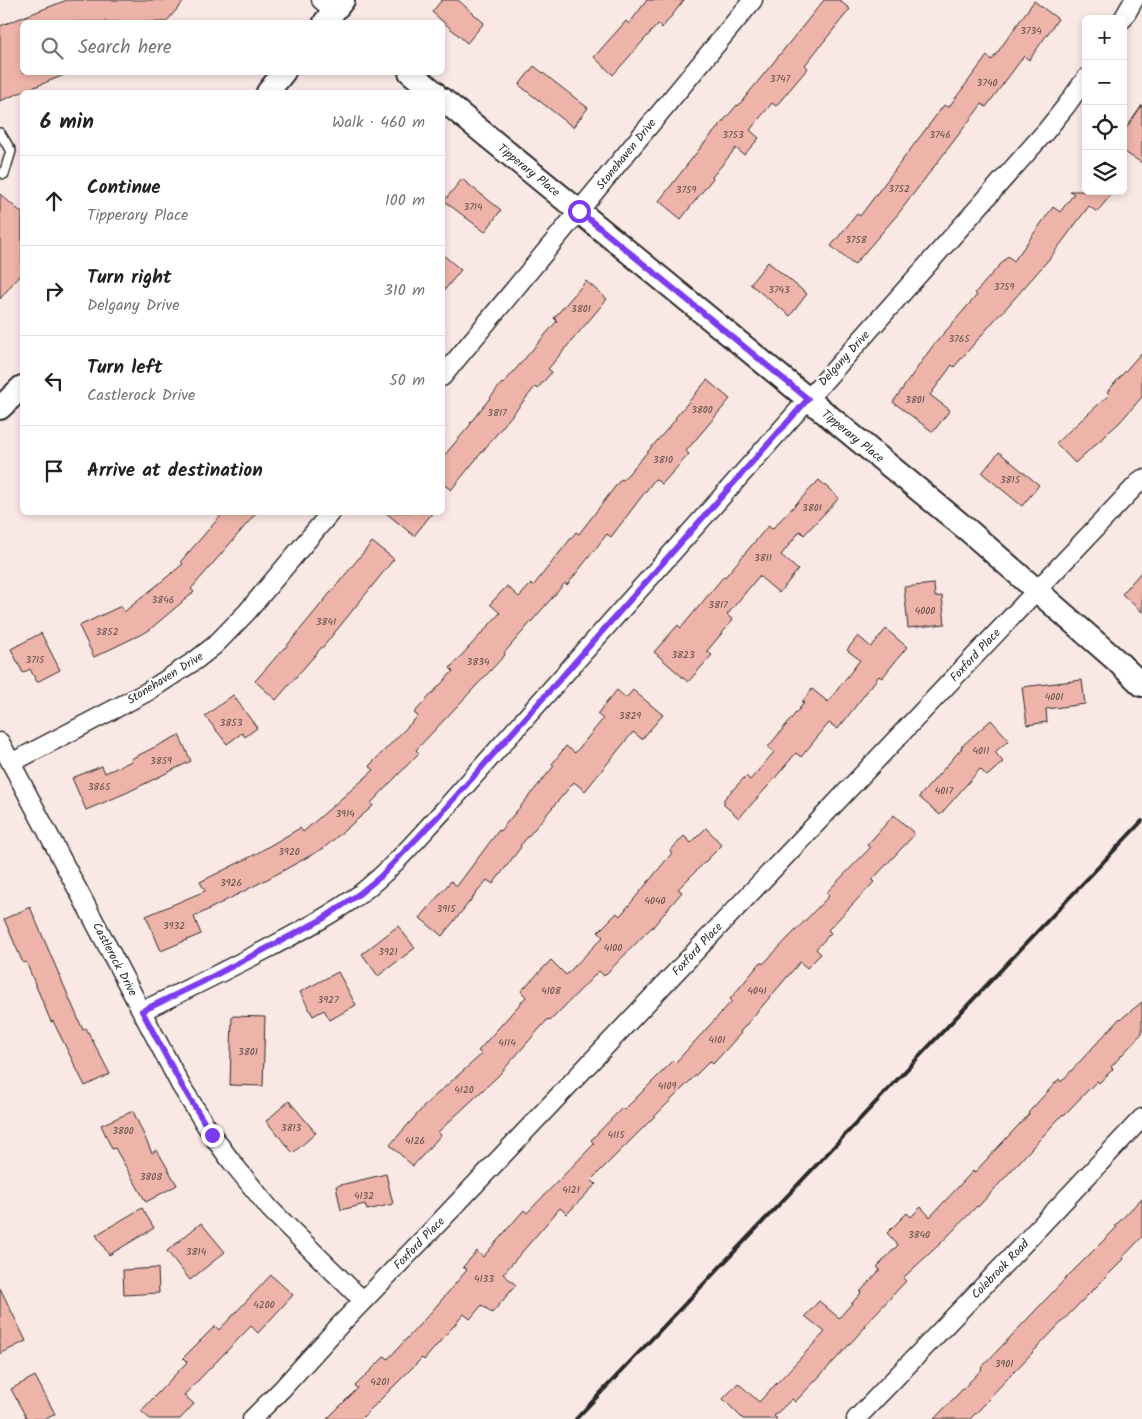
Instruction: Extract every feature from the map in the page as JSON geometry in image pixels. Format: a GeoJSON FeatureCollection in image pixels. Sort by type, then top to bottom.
{"type":"FeatureCollection","features":[{"type":"Feature","properties":{"kind":"street","name":"Stonehaven Drive"},"geometry":{"type":"LineString","coordinates":[[445,373],[753,0]]}},
{"type":"Feature","properties":{"kind":"street"},"geometry":{"type":"LineString","coordinates":[[1125,15],[1134,0]]}},
{"type":"Feature","properties":{"kind":"street"},"geometry":{"type":"LineString","coordinates":[[270,90],[282,75]]}},
{"type":"Feature","properties":{"kind":"street"},"geometry":{"type":"LineString","coordinates":[[414,75],[432,90]]}},
{"type":"Feature","properties":{"kind":"street","name":"Delgany Drive"},"geometry":{"type":"LineString","coordinates":[[142,1011],[321,920],[380,877],[443,811],[808,399],[1046,130],[1082,84]]}},
{"type":"Feature","properties":{"kind":"street","name":"Tipperary Place"},"geometry":{"type":"LineString","coordinates":[[445,101],[969,531],[1142,685]]}},
{"type":"Feature","properties":{"kind":"street"},"geometry":{"type":"LineString","coordinates":[[0,408],[20,389]]}},
{"type":"Feature","properties":{"kind":"street","name":"Foxford Place"},"geometry":{"type":"LineString","coordinates":[[252,1419],[1142,479]]}},
{"type":"Feature","properties":{"kind":"street","name":"Stonehaven Drive"},"geometry":{"type":"LineString","coordinates":[[11,763],[148,692],[196,660],[215,645],[246,612],[328,515]]}},
{"type":"Feature","properties":{"kind":"street","name":"Castlerock Drive"},"geometry":{"type":"LineString","coordinates":[[0,742],[182,1086],[212,1135],[270,1209],[364,1300]]}},
{"type":"Feature","properties":{"kind":"street","name":"Colebrook Road"},"geometry":{"type":"LineString","coordinates":[[856,1419],[1142,1118]]}},
{"type":"Feature","properties":{"kind":"lane"},"geometry":{"type":"LineString","coordinates":[[0,134],[10,150],[4,174]]}},
{"type":"Feature","properties":{"kind":"building"},"geometry":{"type":"Polygon","coordinates":[[[67,0],[185,0],[168,20],[20,20],[20,75],[64,75],[27,90],[20,90],[20,93],[0,101],[0,26],[67,0]]]}},
{"type":"Feature","properties":{"kind":"building"},"geometry":{"type":"Polygon","coordinates":[[[442,0],[458,0],[484,23],[467,43],[445,24],[445,20],[441,20],[432,12],[442,0]]]}},
{"type":"Feature","properties":{"kind":"building"},"geometry":{"type":"Polygon","coordinates":[[[647,0],[684,0],[662,28],[658,24],[613,75],[594,57],[626,21],[629,24],[647,0]]]}},
{"type":"Feature","properties":{"kind":"building"},"geometry":{"type":"Polygon","coordinates":[[[824,0],[839,0],[850,9],[805,65],[808,68],[776,106],[772,103],[750,130],[759,138],[744,155],[736,148],[681,219],[659,201],[701,147],[738,106],[824,0]]]}},
{"type":"Feature","properties":{"kind":"building"},"geometry":{"type":"Polygon","coordinates":[[[1034,1],[1058,19],[1029,60],[1024,56],[986,107],[982,104],[898,214],[854,265],[831,246],[857,214],[860,216],[944,105],[948,108],[987,56],[992,60],[1034,1]]]}},
{"type":"Feature","properties":{"kind":"building"},"geometry":{"type":"Polygon","coordinates":[[[534,66],[588,108],[573,127],[519,85],[534,66]]]}},
{"type":"Feature","properties":{"kind":"building"},"geometry":{"type":"Polygon","coordinates":[[[1142,105],[1142,163],[1127,154],[1127,127],[1142,105]]]}},
{"type":"Feature","properties":{"kind":"building"},"geometry":{"type":"Polygon","coordinates":[[[462,179],[501,210],[485,232],[445,202],[462,179]]]}},
{"type":"Feature","properties":{"kind":"building"},"geometry":{"type":"Polygon","coordinates":[[[1070,191],[1082,191],[1082,195],[1111,195],[1097,212],[1089,206],[1050,258],[954,367],[952,365],[930,395],[950,410],[933,432],[893,402],[932,347],[977,295],[975,293],[1008,256],[1014,261],[1053,207],[1060,212],[1074,194],[1070,191]]]}},
{"type":"Feature","properties":{"kind":"building"},"geometry":{"type":"Polygon","coordinates":[[[0,194],[20,211],[20,274],[0,299],[0,194]]]}},
{"type":"Feature","properties":{"kind":"building"},"geometry":{"type":"Polygon","coordinates":[[[445,257],[461,270],[445,289],[445,257]]]}},
{"type":"Feature","properties":{"kind":"building"},"geometry":{"type":"Polygon","coordinates":[[[768,262],[807,294],[790,316],[750,284],[768,262]]]}},
{"type":"Feature","properties":{"kind":"building"},"geometry":{"type":"Polygon","coordinates":[[[586,281],[607,299],[548,369],[552,372],[537,389],[535,387],[451,490],[445,485],[445,454],[502,383],[557,321],[554,318],[586,281]]]}},
{"type":"Feature","properties":{"kind":"building"},"geometry":{"type":"Polygon","coordinates":[[[1142,352],[1142,397],[1119,423],[1075,463],[1056,443],[1110,394],[1107,392],[1142,352]]]}},
{"type":"Feature","properties":{"kind":"building"},"geometry":{"type":"Polygon","coordinates":[[[707,380],[730,399],[686,451],[689,454],[662,484],[655,479],[611,537],[607,534],[567,585],[565,583],[504,653],[505,655],[416,750],[419,753],[371,803],[373,806],[324,848],[194,917],[201,934],[161,951],[146,916],[205,891],[200,882],[254,855],[300,828],[303,832],[374,770],[369,766],[418,716],[414,713],[453,671],[450,668],[500,613],[490,604],[507,586],[519,597],[531,584],[533,586],[576,532],[579,534],[621,479],[623,480],[676,419],[707,380]]]}},
{"type":"Feature","properties":{"kind":"building"},"geometry":{"type":"Polygon","coordinates":[[[999,452],[1039,485],[1022,506],[982,473],[999,452]]]}},
{"type":"Feature","properties":{"kind":"building"},"geometry":{"type":"Polygon","coordinates":[[[819,480],[839,498],[804,535],[800,531],[781,555],[798,570],[779,593],[759,576],[727,615],[733,620],[707,651],[712,655],[688,682],[654,652],[678,625],[681,628],[768,526],[772,529],[819,480]]]}},
{"type":"Feature","properties":{"kind":"building"},"geometry":{"type":"Polygon","coordinates":[[[221,515],[254,515],[191,589],[194,592],[148,631],[94,657],[79,626],[121,606],[124,612],[183,564],[181,561],[221,515]]]}},
{"type":"Feature","properties":{"kind":"building"},"geometry":{"type":"Polygon","coordinates":[[[389,515],[431,515],[414,536],[389,515]]]}},
{"type":"Feature","properties":{"kind":"building"},"geometry":{"type":"Polygon","coordinates":[[[372,542],[394,559],[323,647],[276,700],[255,681],[285,648],[372,542]]]}},
{"type":"Feature","properties":{"kind":"building"},"geometry":{"type":"Polygon","coordinates":[[[1142,571],[1142,612],[1122,594],[1142,571]]]}},
{"type":"Feature","properties":{"kind":"building"},"geometry":{"type":"Polygon","coordinates":[[[934,584],[935,597],[942,596],[945,624],[908,628],[904,587],[934,584]]]}},
{"type":"Feature","properties":{"kind":"building"},"geometry":{"type":"Polygon","coordinates":[[[886,629],[907,647],[882,678],[879,676],[838,729],[829,723],[801,757],[796,753],[739,818],[724,805],[724,799],[746,776],[750,780],[774,752],[768,747],[804,703],[802,702],[812,689],[828,702],[860,660],[847,650],[858,636],[871,647],[886,629]]]}},
{"type":"Feature","properties":{"kind":"building"},"geometry":{"type":"Polygon","coordinates":[[[41,633],[60,670],[37,682],[30,669],[23,673],[11,649],[41,633]]]}},
{"type":"Feature","properties":{"kind":"building"},"geometry":{"type":"Polygon","coordinates":[[[1082,680],[1085,704],[1046,709],[1047,722],[1027,725],[1022,687],[1082,680]]]}},
{"type":"Feature","properties":{"kind":"building"},"geometry":{"type":"Polygon","coordinates":[[[617,690],[626,698],[633,690],[663,715],[642,739],[633,732],[585,791],[574,782],[520,846],[493,884],[487,880],[442,936],[420,918],[451,881],[457,886],[499,830],[554,766],[552,764],[566,746],[575,753],[603,719],[597,714],[617,690]]]}},
{"type":"Feature","properties":{"kind":"building"},"geometry":{"type":"Polygon","coordinates":[[[233,695],[257,728],[245,737],[242,733],[227,744],[205,716],[233,695]]]}},
{"type":"Feature","properties":{"kind":"building"},"geometry":{"type":"Polygon","coordinates":[[[991,720],[1009,740],[995,752],[1003,762],[987,776],[980,769],[940,815],[919,797],[961,747],[991,720]]]}},
{"type":"Feature","properties":{"kind":"building"},"geometry":{"type":"Polygon","coordinates":[[[179,735],[191,761],[126,793],[86,810],[72,778],[102,766],[105,773],[132,761],[131,759],[179,735]]]}},
{"type":"Feature","properties":{"kind":"building"},"geometry":{"type":"Polygon","coordinates":[[[894,815],[915,834],[872,880],[874,882],[828,930],[831,933],[816,949],[821,954],[807,968],[800,962],[713,1064],[710,1061],[591,1180],[596,1184],[567,1214],[560,1208],[503,1274],[516,1285],[492,1313],[482,1305],[470,1319],[464,1314],[424,1360],[422,1358],[361,1419],[327,1419],[358,1388],[355,1386],[385,1356],[388,1359],[433,1310],[467,1270],[463,1267],[477,1251],[483,1257],[524,1210],[527,1213],[594,1144],[591,1140],[622,1108],[624,1110],[673,1061],[675,1063],[732,1001],[730,999],[761,962],[763,964],[829,896],[826,893],[870,848],[867,845],[894,815]]]}},
{"type":"Feature","properties":{"kind":"building"},"geometry":{"type":"Polygon","coordinates":[[[706,828],[722,845],[678,889],[682,892],[652,928],[604,976],[599,971],[550,1021],[548,1019],[498,1076],[438,1132],[441,1135],[413,1166],[390,1145],[427,1103],[482,1054],[478,1051],[526,997],[521,991],[551,960],[566,975],[603,937],[598,932],[617,913],[620,916],[672,853],[670,851],[684,836],[691,843],[706,828]]]}},
{"type":"Feature","properties":{"kind":"building"},"geometry":{"type":"Polygon","coordinates":[[[30,907],[83,1030],[86,1028],[110,1074],[85,1086],[53,1021],[51,1022],[26,962],[23,963],[4,919],[30,907]]]}},
{"type":"Feature","properties":{"kind":"building"},"geometry":{"type":"Polygon","coordinates":[[[398,926],[415,948],[378,976],[362,954],[398,926]]]}},
{"type":"Feature","properties":{"kind":"building"},"geometry":{"type":"Polygon","coordinates":[[[338,972],[356,1005],[330,1020],[324,1010],[313,1016],[300,992],[338,972]]]}},
{"type":"Feature","properties":{"kind":"building"},"geometry":{"type":"Polygon","coordinates":[[[1142,1002],[1142,1033],[1111,1067],[1113,1069],[1099,1083],[1097,1081],[1063,1114],[978,1207],[903,1278],[906,1281],[795,1402],[792,1399],[774,1416],[777,1419],[743,1419],[723,1399],[738,1383],[759,1402],[825,1332],[805,1316],[819,1301],[839,1318],[880,1270],[877,1267],[898,1245],[887,1233],[907,1213],[911,1217],[921,1207],[930,1217],[973,1171],[974,1173],[1059,1079],[1061,1082],[1120,1018],[1142,1002]]]}},
{"type":"Feature","properties":{"kind":"building"},"geometry":{"type":"Polygon","coordinates":[[[232,1016],[265,1017],[263,1086],[230,1085],[232,1016]]]}},
{"type":"Feature","properties":{"kind":"building"},"geometry":{"type":"Polygon","coordinates":[[[289,1101],[316,1133],[293,1153],[266,1121],[289,1101]]]}},
{"type":"Feature","properties":{"kind":"building"},"geometry":{"type":"Polygon","coordinates":[[[133,1111],[152,1153],[157,1150],[177,1185],[146,1202],[115,1148],[112,1149],[101,1125],[133,1111]]]}},
{"type":"Feature","properties":{"kind":"building"},"geometry":{"type":"Polygon","coordinates":[[[386,1174],[393,1204],[367,1210],[365,1204],[341,1210],[336,1186],[386,1174]]]}},
{"type":"Feature","properties":{"kind":"building"},"geometry":{"type":"Polygon","coordinates":[[[1142,1198],[1142,1237],[1123,1257],[1124,1259],[970,1419],[934,1419],[1069,1275],[1117,1227],[1115,1226],[1142,1198]]]}},
{"type":"Feature","properties":{"kind":"building"},"geometry":{"type":"Polygon","coordinates":[[[142,1208],[154,1228],[109,1255],[96,1235],[142,1208]]]}},
{"type":"Feature","properties":{"kind":"building"},"geometry":{"type":"Polygon","coordinates":[[[201,1223],[225,1252],[190,1280],[167,1251],[201,1223]]]}},
{"type":"Feature","properties":{"kind":"building"},"geometry":{"type":"Polygon","coordinates":[[[158,1268],[159,1293],[124,1295],[123,1270],[158,1268]]]}},
{"type":"Feature","properties":{"kind":"building"},"geometry":{"type":"Polygon","coordinates":[[[271,1275],[293,1295],[258,1333],[251,1326],[184,1395],[194,1404],[180,1419],[150,1419],[141,1411],[187,1362],[183,1358],[215,1326],[219,1330],[271,1275]]]}},
{"type":"Feature","properties":{"kind":"building"},"geometry":{"type":"Polygon","coordinates":[[[0,1288],[26,1341],[0,1354],[0,1288]]]}},
{"type":"Feature","properties":{"kind":"building"},"geometry":{"type":"Polygon","coordinates":[[[35,1376],[55,1414],[46,1419],[27,1419],[11,1389],[35,1376]]]}},
{"type":"Feature","properties":{"kind":"railway"},"geometry":{"type":"LineString","coordinates":[[576,1419],[1142,821]]}},
{"type":"Feature","properties":{"kind":"route"},"geometry":{"type":"LineString","coordinates":[[212,1135],[182,1086],[142,1011],[321,920],[380,877],[443,811],[808,399],[579,211]]}}]}
